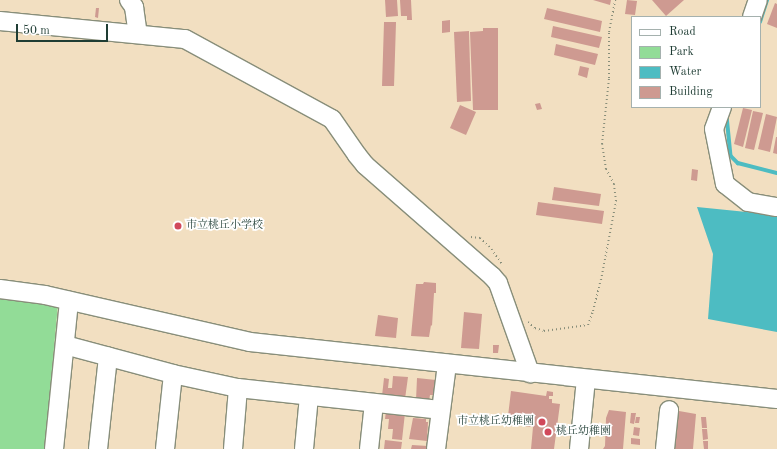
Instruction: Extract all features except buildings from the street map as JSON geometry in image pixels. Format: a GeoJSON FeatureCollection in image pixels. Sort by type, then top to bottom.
{"type":"FeatureCollection","features":[{"type":"Feature","properties":{"kind":"street"},"geometry":{"type":"LineString","coordinates":[[129,0],[134,7],[138,34]]}},
{"type":"Feature","properties":{"kind":"street"},"geometry":{"type":"LineString","coordinates":[[752,16],[758,0]]}},
{"type":"Feature","properties":{"kind":"street"},"geometry":{"type":"LineString","coordinates":[[0,21],[185,38],[332,119],[357,156],[366,165],[492,276],[498,283],[530,373]]}},
{"type":"Feature","properties":{"kind":"street"},"geometry":{"type":"LineString","coordinates":[[722,108],[714,129],[726,184],[748,202],[777,207]]}},
{"type":"Feature","properties":{"kind":"street"},"geometry":{"type":"LineString","coordinates":[[0,289],[45,295],[250,342],[777,399]]}},
{"type":"Feature","properties":{"kind":"street"},"geometry":{"type":"LineString","coordinates":[[54,449],[69,301]]}},
{"type":"Feature","properties":{"kind":"street"},"geometry":{"type":"LineString","coordinates":[[64,345],[173,374],[238,388],[440,410]]}},
{"type":"Feature","properties":{"kind":"street"},"geometry":{"type":"LineString","coordinates":[[98,449],[108,357]]}},
{"type":"Feature","properties":{"kind":"street"},"geometry":{"type":"LineString","coordinates":[[436,449],[447,364]]}},
{"type":"Feature","properties":{"kind":"street"},"geometry":{"type":"LineString","coordinates":[[165,449],[173,374]]}},
{"type":"Feature","properties":{"kind":"street"},"geometry":{"type":"LineString","coordinates":[[579,449],[586,379]]}},
{"type":"Feature","properties":{"kind":"street"},"geometry":{"type":"LineString","coordinates":[[233,449],[238,388]]}},
{"type":"Feature","properties":{"kind":"street"},"geometry":{"type":"LineString","coordinates":[[304,449],[309,396]]}},
{"type":"Feature","properties":{"kind":"street"},"geometry":{"type":"LineString","coordinates":[[369,449],[374,403]]}},
{"type":"Feature","properties":{"kind":"street"},"geometry":{"type":"LineString","coordinates":[[665,449],[669,410]]}},
{"type":"Feature","properties":{"kind":"path"},"geometry":{"type":"LineString","coordinates":[[526,316],[529,323],[535,328],[544,331],[588,325],[593,311],[601,280],[616,201],[614,184],[606,169],[602,144],[609,78],[609,32],[615,0]]}},
{"type":"Feature","properties":{"kind":"path"},"geometry":{"type":"LineString","coordinates":[[454,244],[470,237],[480,238],[489,246],[506,269]]}},
{"type":"Feature","properties":{"kind":"green space"},"geometry":{"type":"Polygon","coordinates":[[[0,294],[58,304],[45,449],[0,449],[0,294]]]}},
{"type":"Feature","properties":{"kind":"water"},"geometry":{"type":"Polygon","coordinates":[[[697,207],[777,215],[777,332],[708,319],[713,254],[697,207]]]}},
{"type":"Feature","properties":{"kind":"waterway"},"geometry":{"type":"LineString","coordinates":[[761,19],[767,0]]}},
{"type":"Feature","properties":{"kind":"waterway"},"geometry":{"type":"LineString","coordinates":[[727,116],[731,156],[738,163],[777,173]]}},
{"type":"Feature","properties":{"kind":"place","name":"市立桃丘小学校"},"geometry":{"type":"Point","coordinates":[178,226]}},
{"type":"Feature","properties":{"kind":"place","name":"市立桃丘幼稚園"},"geometry":{"type":"Point","coordinates":[542,422]}},
{"type":"Feature","properties":{"kind":"place","name":"桃丘幼稚園"},"geometry":{"type":"Point","coordinates":[548,432]}}]}
